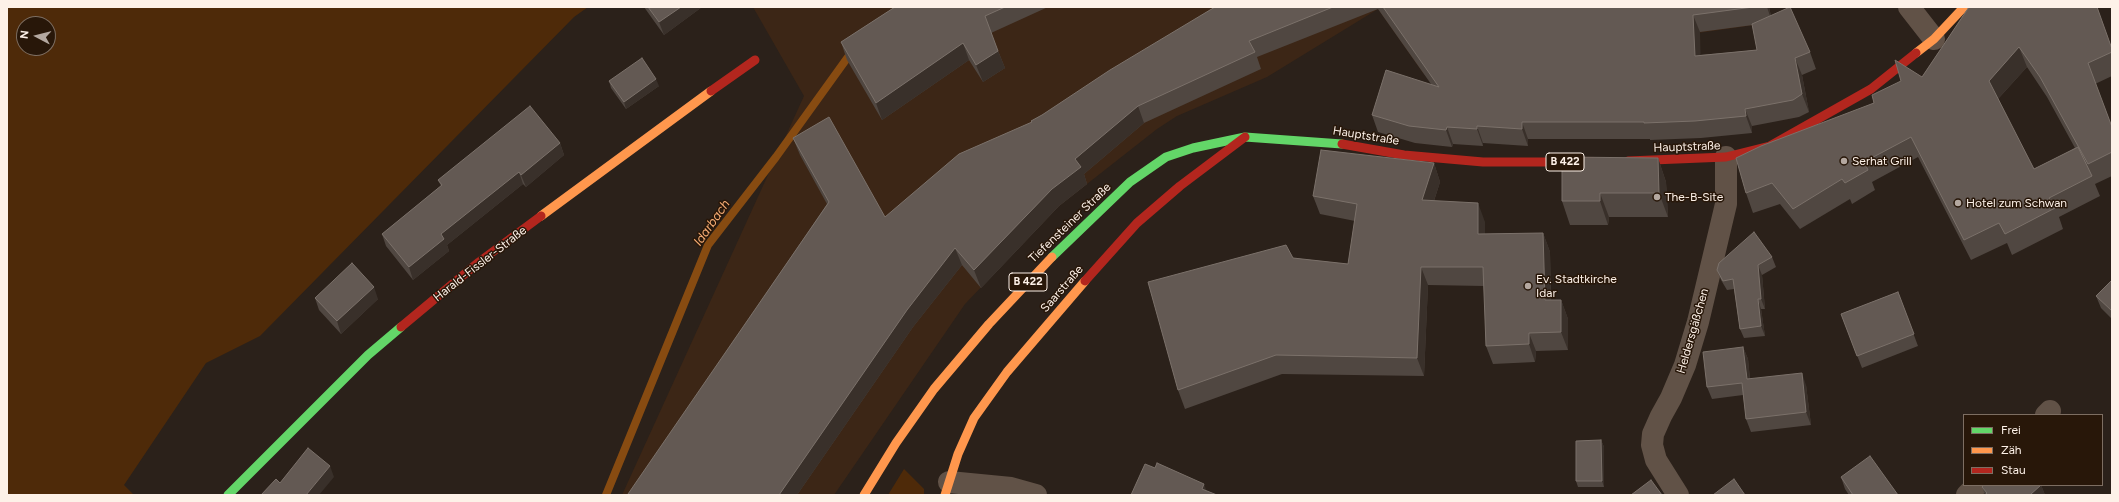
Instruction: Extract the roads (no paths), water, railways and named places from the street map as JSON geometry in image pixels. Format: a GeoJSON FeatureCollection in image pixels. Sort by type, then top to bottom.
{"type":"FeatureCollection","features":[{"type":"Feature","properties":{"kind":"main road","name":"Hauptstraße"},"geometry":{"type":"LineString","coordinates":[[1617,161],[1726,157],[1770,146],[1812,124],[1871,89],[1934,39],[1964,7]]}},
{"type":"Feature","properties":{"kind":"main road","name":"Harald-Fissler-Straße"},"geometry":{"type":"LineString","coordinates":[[228,495],[368,355],[479,262],[629,150],[755,60]]}},
{"type":"Feature","properties":{"kind":"main road","name":"Hauptstraße"},"geometry":{"type":"LineString","coordinates":[[1245,137],[1309,140],[1347,144],[1404,155],[1483,162],[1602,162]]}},
{"type":"Feature","properties":{"kind":"main road","name":"Saarstraße"},"geometry":{"type":"LineString","coordinates":[[947,489],[958,454],[974,418],[1007,372],[1074,293],[1137,223],[1157,205],[1245,137]]}},
{"type":"Feature","properties":{"kind":"main road","name":"Tiefensteiner Straße"},"geometry":{"type":"LineString","coordinates":[[864,495],[896,443],[934,389],[989,324],[1036,273],[1130,182],[1166,157],[1194,148],[1245,137]]}},
{"type":"Feature","properties":{"kind":"street"},"geometry":{"type":"LineString","coordinates":[[1909,7],[1934,39]]}},
{"type":"Feature","properties":{"kind":"street","name":"Heldersgäßchen"},"geometry":{"type":"LineString","coordinates":[[1678,495],[1656,460],[1652,445],[1653,434],[1685,365],[1698,322],[1726,204],[1726,157]]}},
{"type":"Feature","properties":{"kind":"street"},"geometry":{"type":"LineString","coordinates":[[1967,495],[1976,486]]}},
{"type":"Feature","properties":{"kind":"street"},"geometry":{"type":"LineString","coordinates":[[947,489],[1011,488],[1036,495]]}},
{"type":"Feature","properties":{"kind":"waterway","name":"Idarbach"},"geometry":{"type":"LineString","coordinates":[[606,495],[708,245],[776,157],[853,50]]}},
{"type":"Feature","properties":{"kind":"place","name":"Serhat Grill"},"geometry":{"type":"Point","coordinates":[1844,161]}},
{"type":"Feature","properties":{"kind":"place","name":"The-B-Site"},"geometry":{"type":"Point","coordinates":[1657,197]}},
{"type":"Feature","properties":{"kind":"place","name":"Hotel zum Schwan"},"geometry":{"type":"Point","coordinates":[1958,203]}},
{"type":"Feature","properties":{"kind":"place","name":"Ev. Stadtkirche Idar"},"geometry":{"type":"Point","coordinates":[1528,286]}}]}
